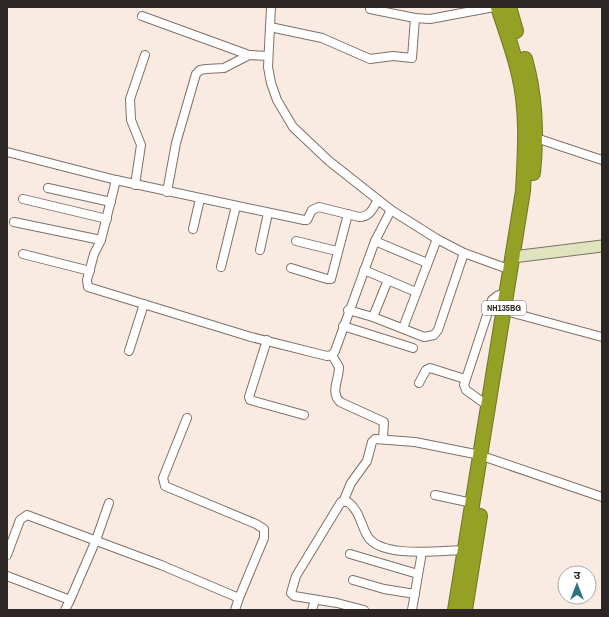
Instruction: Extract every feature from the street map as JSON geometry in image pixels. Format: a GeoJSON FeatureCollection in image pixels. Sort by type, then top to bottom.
{"type":"FeatureCollection","features":[{"type":"Feature","properties":{"kind":"highway","name":"NH135BG"},"geometry":{"type":"LineString","coordinates":[[455,610],[472,503],[484,456],[513,313],[515,261],[523,192],[525,111],[519,74],[498,7]]}},
{"type":"Feature","properties":{"kind":"highway","name":"NH135BG"},"geometry":{"type":"LineString","coordinates":[[466,610],[484,456],[488,406],[507,292],[515,261],[536,138],[533,93],[509,7]]}},
{"type":"Feature","properties":{"kind":"street"},"geometry":{"type":"LineString","coordinates":[[271,7],[268,56],[271,83],[277,100],[293,126],[329,161],[391,210],[437,239],[464,253],[515,261],[602,246]]}},
{"type":"Feature","properties":{"kind":"street"},"geometry":{"type":"LineString","coordinates":[[370,9],[415,18],[446,17],[494,7]]}},
{"type":"Feature","properties":{"kind":"street"},"geometry":{"type":"LineString","coordinates":[[142,16],[249,56],[268,56]]}},
{"type":"Feature","properties":{"kind":"street"},"geometry":{"type":"LineString","coordinates":[[270,27],[322,38],[370,59],[393,56],[412,58],[415,18]]}},
{"type":"Feature","properties":{"kind":"street"},"geometry":{"type":"LineString","coordinates":[[135,185],[141,145],[131,120],[129,109],[130,99],[145,55]]}},
{"type":"Feature","properties":{"kind":"street"},"geometry":{"type":"LineString","coordinates":[[167,192],[176,143],[196,74],[200,70],[224,68],[249,56]]}},
{"type":"Feature","properties":{"kind":"street"},"geometry":{"type":"LineString","coordinates":[[536,138],[602,160]]}},
{"type":"Feature","properties":{"kind":"street"},"geometry":{"type":"LineString","coordinates":[[7,152],[135,185],[304,220],[307,220],[315,208],[359,217],[366,216],[370,214],[378,200]]}},
{"type":"Feature","properties":{"kind":"street"},"geometry":{"type":"LineString","coordinates":[[116,180],[107,219],[86,282],[92,289],[326,356],[332,355],[335,351],[348,310],[375,241],[391,210]]}},
{"type":"Feature","properties":{"kind":"street"},"geometry":{"type":"LineString","coordinates":[[48,188],[111,202]]}},
{"type":"Feature","properties":{"kind":"street"},"geometry":{"type":"LineString","coordinates":[[193,229],[200,198]]}},
{"type":"Feature","properties":{"kind":"street"},"geometry":{"type":"LineString","coordinates":[[23,199],[107,219]]}},
{"type":"Feature","properties":{"kind":"street"},"geometry":{"type":"LineString","coordinates":[[220,267],[236,206]]}},
{"type":"Feature","properties":{"kind":"street"},"geometry":{"type":"LineString","coordinates":[[260,250],[268,213]]}},
{"type":"Feature","properties":{"kind":"street"},"geometry":{"type":"LineString","coordinates":[[291,268],[331,279],[348,214]]}},
{"type":"Feature","properties":{"kind":"street"},"geometry":{"type":"LineString","coordinates":[[14,222],[100,240]]}},
{"type":"Feature","properties":{"kind":"street"},"geometry":{"type":"LineString","coordinates":[[403,328],[437,239]]}},
{"type":"Feature","properties":{"kind":"street"},"geometry":{"type":"LineString","coordinates":[[296,241],[337,252]]}},
{"type":"Feature","properties":{"kind":"street"},"geometry":{"type":"LineString","coordinates":[[375,241],[427,263]]}},
{"type":"Feature","properties":{"kind":"street"},"geometry":{"type":"LineString","coordinates":[[348,310],[403,328],[424,337],[434,335],[438,330],[464,253]]}},
{"type":"Feature","properties":{"kind":"street"},"geometry":{"type":"LineString","coordinates":[[23,254],[90,271]]}},
{"type":"Feature","properties":{"kind":"street"},"geometry":{"type":"LineString","coordinates":[[364,270],[416,292]]}},
{"type":"Feature","properties":{"kind":"street"},"geometry":{"type":"LineString","coordinates":[[373,318],[388,280]]}},
{"type":"Feature","properties":{"kind":"street"},"geometry":{"type":"LineString","coordinates":[[488,406],[466,390],[464,379],[492,300],[507,292]]}},
{"type":"Feature","properties":{"kind":"street"},"geometry":{"type":"LineString","coordinates":[[129,351],[144,304]]}},
{"type":"Feature","properties":{"kind":"street"},"geometry":{"type":"LineString","coordinates":[[513,313],[602,337]]}},
{"type":"Feature","properties":{"kind":"street"},"geometry":{"type":"LineString","coordinates":[[343,326],[414,348]]}},
{"type":"Feature","properties":{"kind":"street"},"geometry":{"type":"LineString","coordinates":[[267,340],[249,397],[250,400],[304,415]]}},
{"type":"Feature","properties":{"kind":"street"},"geometry":{"type":"LineString","coordinates":[[332,355],[339,367],[335,389],[337,399],[340,402],[383,421],[385,425],[383,439]]}},
{"type":"Feature","properties":{"kind":"street"},"geometry":{"type":"LineString","coordinates":[[419,383],[426,370],[430,368],[464,379]]}},
{"type":"Feature","properties":{"kind":"street"},"geometry":{"type":"LineString","coordinates":[[187,418],[163,478],[165,486],[256,524],[264,529],[264,538],[234,610]]}},
{"type":"Feature","properties":{"kind":"street"},"geometry":{"type":"LineString","coordinates":[[364,610],[337,603],[294,596],[291,589],[314,546],[343,502],[351,483],[367,461],[372,442],[376,439],[414,442],[484,456],[602,497]]}},
{"type":"Feature","properties":{"kind":"street"},"geometry":{"type":"LineString","coordinates":[[435,495],[472,503]]}},
{"type":"Feature","properties":{"kind":"street"},"geometry":{"type":"LineString","coordinates":[[343,502],[348,502],[356,509],[368,537],[378,546],[422,552],[465,550]]}},
{"type":"Feature","properties":{"kind":"street"},"geometry":{"type":"LineString","coordinates":[[65,610],[96,540],[109,503]]}},
{"type":"Feature","properties":{"kind":"street"},"geometry":{"type":"LineString","coordinates":[[7,555],[20,520],[27,515],[96,540],[239,598]]}},
{"type":"Feature","properties":{"kind":"street"},"geometry":{"type":"LineString","coordinates":[[412,610],[422,552]]}},
{"type":"Feature","properties":{"kind":"street"},"geometry":{"type":"LineString","coordinates":[[350,554],[418,574]]}},
{"type":"Feature","properties":{"kind":"street"},"geometry":{"type":"LineString","coordinates":[[7,576],[70,600]]}},
{"type":"Feature","properties":{"kind":"street"},"geometry":{"type":"LineString","coordinates":[[352,580],[384,589],[414,594]]}},
{"type":"Feature","properties":{"kind":"street"},"geometry":{"type":"LineString","coordinates":[[312,610],[315,600]]}}]}
